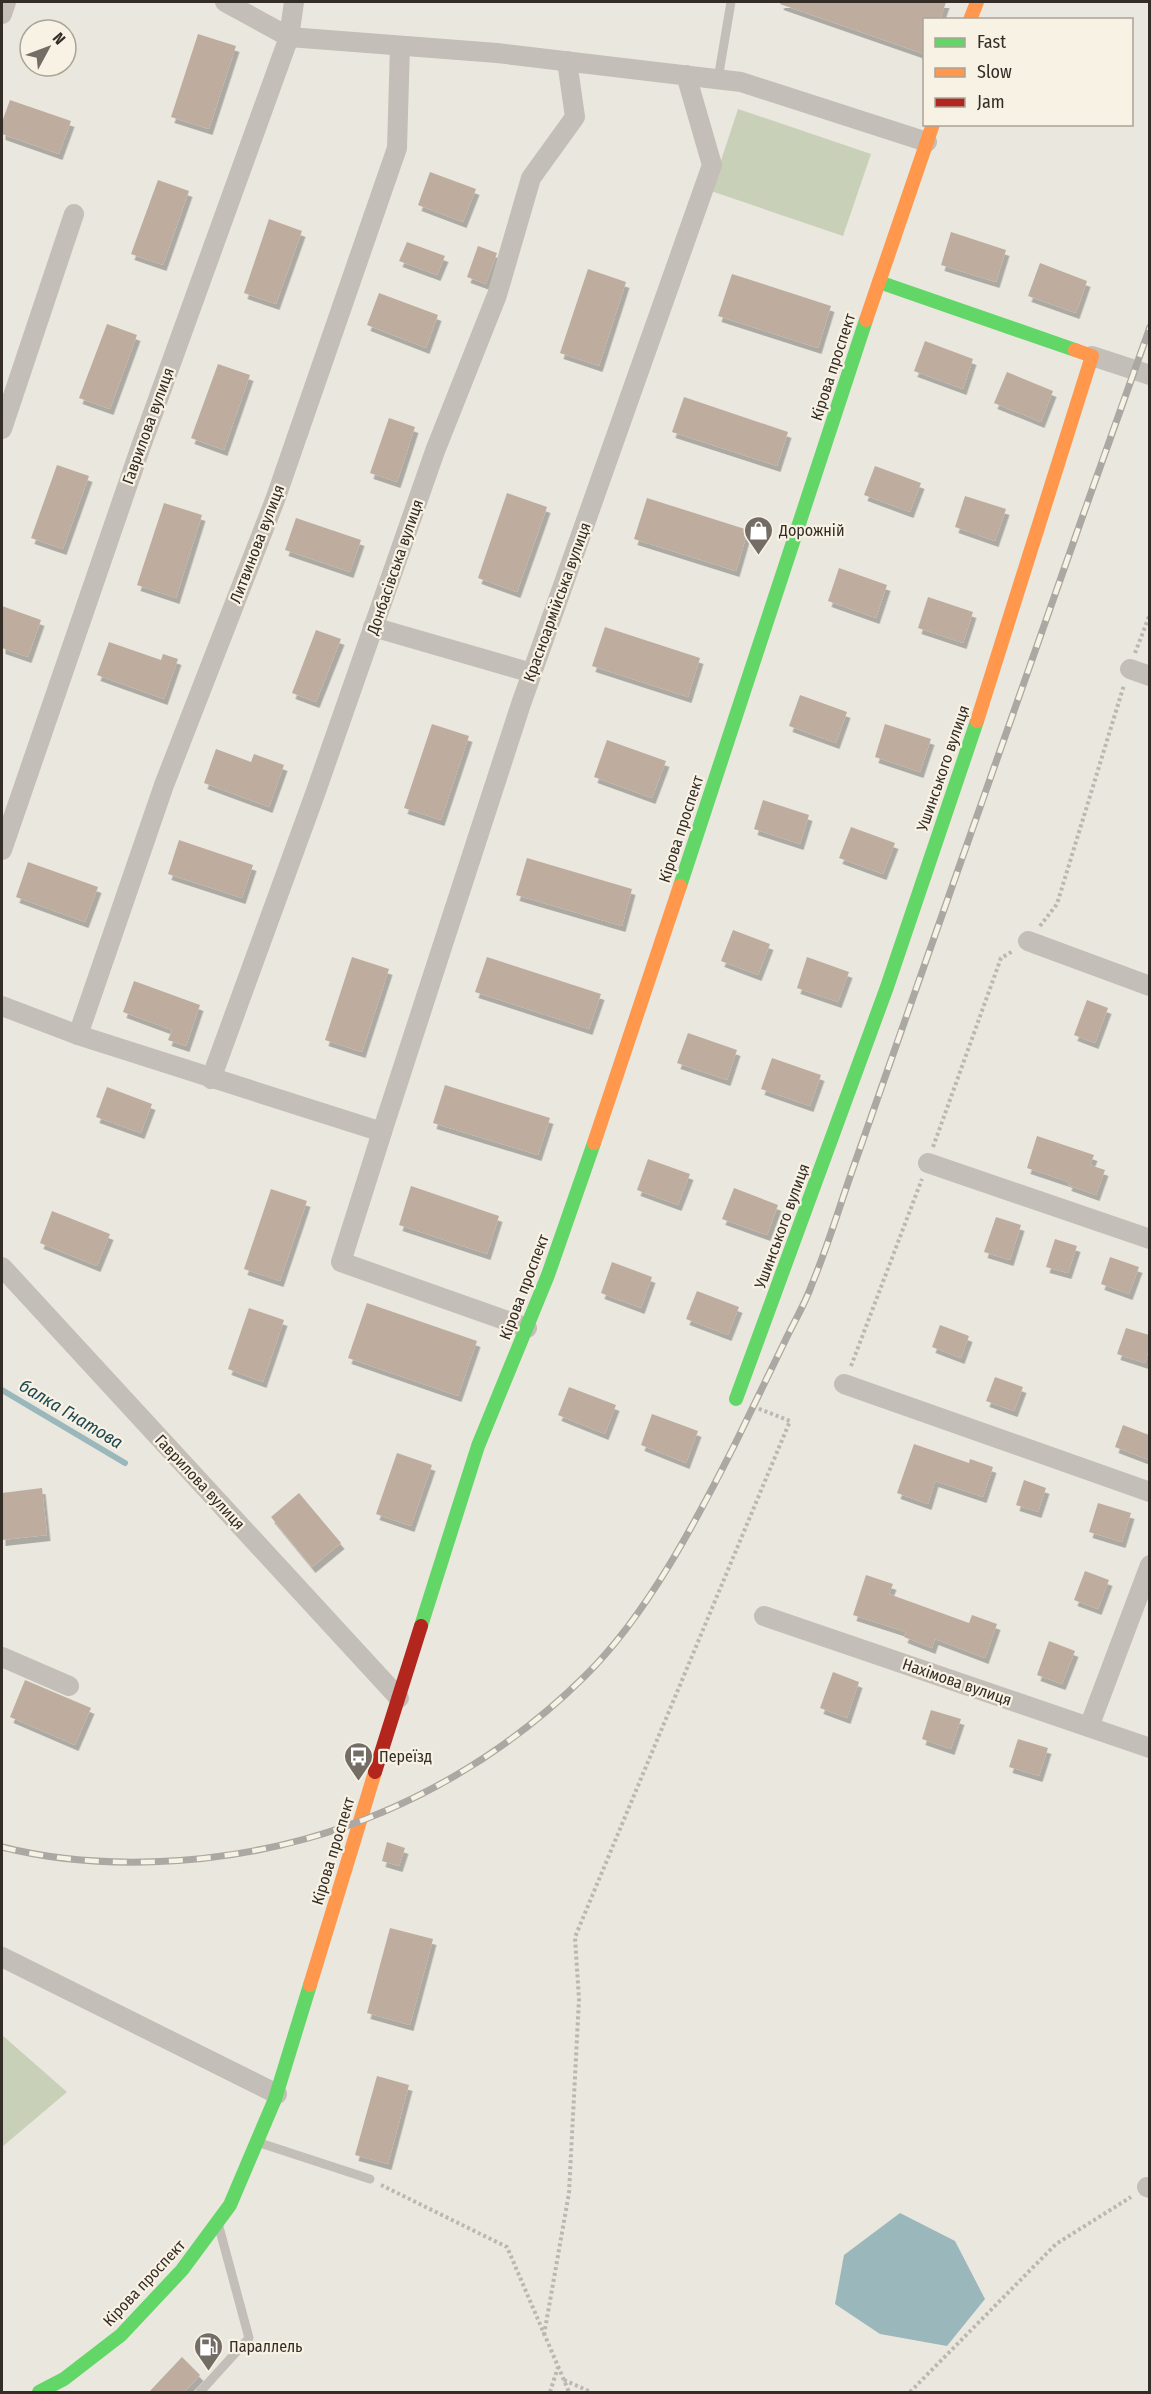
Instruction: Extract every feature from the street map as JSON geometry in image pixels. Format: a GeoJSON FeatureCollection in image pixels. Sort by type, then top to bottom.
{"type":"FeatureCollection","features":[{"type":"Feature","properties":{"kind":"street"},"geometry":{"type":"LineString","coordinates":[[2,14],[6,2]]}},
{"type":"Feature","properties":{"kind":"street"},"geometry":{"type":"LineString","coordinates":[[225,2],[289,37],[567,61],[741,82],[930,133]]}},
{"type":"Feature","properties":{"kind":"street","name":"Гаврилова вулиця"},"geometry":{"type":"LineString","coordinates":[[2,850],[144,438],[289,37],[294,2]]}},
{"type":"Feature","properties":{"kind":"street"},"geometry":{"type":"LineString","coordinates":[[971,18],[977,2]]}},
{"type":"Feature","properties":{"kind":"street","name":"Литвинова вулиця"},"geometry":{"type":"LineString","coordinates":[[78,1035],[164,785],[275,500],[397,148],[400,45]]}},
{"type":"Feature","properties":{"kind":"street","name":"Донбасівська вулиця"},"geometry":{"type":"LineString","coordinates":[[211,1079],[435,451],[497,295],[531,178],[575,117],[567,61]]}},
{"type":"Feature","properties":{"kind":"street","name":"Красноармійська вулиця"},"geometry":{"type":"LineString","coordinates":[[527,1328],[341,1262],[532,673],[712,165],[686,75]]}},
{"type":"Feature","properties":{"kind":"street","name":"Кірова проспект"},"geometry":{"type":"LineString","coordinates":[[39,2392],[64,2379],[122,2335],[182,2270],[230,2205],[277,2094],[358,1821],[478,1446],[548,1275],[611,1095],[930,133]]}},
{"type":"Feature","properties":{"kind":"street"},"geometry":{"type":"LineString","coordinates":[[2,429],[74,214]]}},
{"type":"Feature","properties":{"kind":"street"},"geometry":{"type":"LineString","coordinates":[[879,282],[1149,375]]}},
{"type":"Feature","properties":{"kind":"street","name":"Ушинського вулиця"},"geometry":{"type":"LineString","coordinates":[[736,1399],[887,987],[985,697],[1092,356]]}},
{"type":"Feature","properties":{"kind":"street"},"geometry":{"type":"LineString","coordinates":[[374,627],[532,673]]}},
{"type":"Feature","properties":{"kind":"street"},"geometry":{"type":"LineString","coordinates":[[1130,669],[1149,676]]}},
{"type":"Feature","properties":{"kind":"street"},"geometry":{"type":"LineString","coordinates":[[1028,941],[1149,987]]}},
{"type":"Feature","properties":{"kind":"street"},"geometry":{"type":"LineString","coordinates":[[2,1006],[78,1035],[382,1132]]}},
{"type":"Feature","properties":{"kind":"street"},"geometry":{"type":"LineString","coordinates":[[928,1163],[1149,1239]]}},
{"type":"Feature","properties":{"kind":"street","name":"Гаврилова вулиця"},"geometry":{"type":"LineString","coordinates":[[2,1267],[399,1698]]}},
{"type":"Feature","properties":{"kind":"street"},"geometry":{"type":"LineString","coordinates":[[844,1384],[1149,1492]]}},
{"type":"Feature","properties":{"kind":"street"},"geometry":{"type":"LineString","coordinates":[[1089,1727],[1149,1565]]}},
{"type":"Feature","properties":{"kind":"street","name":"Нахімова вулиця"},"geometry":{"type":"LineString","coordinates":[[764,1616],[1149,1748]]}},
{"type":"Feature","properties":{"kind":"street"},"geometry":{"type":"LineString","coordinates":[[2,1657],[69,1686]]}},
{"type":"Feature","properties":{"kind":"street"},"geometry":{"type":"LineString","coordinates":[[2,1957],[277,2094]]}},
{"type":"Feature","properties":{"kind":"lane"},"geometry":{"type":"LineString","coordinates":[[718,79],[731,2]]}},
{"type":"Feature","properties":{"kind":"lane"},"geometry":{"type":"LineString","coordinates":[[258,2142],[370,2179]]}},
{"type":"Feature","properties":{"kind":"lane"},"geometry":{"type":"LineString","coordinates":[[200,2392],[249,2338],[218,2222]]}},
{"type":"Feature","properties":{"kind":"path"},"geometry":{"type":"LineString","coordinates":[[844,1384],[928,1163],[1000,958],[1028,941],[1058,904],[1149,614]]}},
{"type":"Feature","properties":{"kind":"path"},"geometry":{"type":"LineString","coordinates":[[544,2335],[569,2193],[579,1998],[575,1937],[790,1421],[736,1399]]}},
{"type":"Feature","properties":{"kind":"path"},"geometry":{"type":"LineString","coordinates":[[370,2179],[507,2247],[569,2392]]}},
{"type":"Feature","properties":{"kind":"path"},"geometry":{"type":"LineString","coordinates":[[910,2392],[1056,2244],[1148,2187]]}},
{"type":"Feature","properties":{"kind":"path"},"geometry":{"type":"LineString","coordinates":[[550,2392],[558,2367]]}},
{"type":"Feature","properties":{"kind":"path"},"geometry":{"type":"LineString","coordinates":[[564,2380],[591,2392]]}},
{"type":"Feature","properties":{"kind":"green space"},"geometry":{"type":"Polygon","coordinates":[[[738,109],[871,154],[843,236],[711,191],[738,109]]]}},
{"type":"Feature","properties":{"kind":"green space"},"geometry":{"type":"Polygon","coordinates":[[[2,2035],[67,2092],[2,2147],[2,2035]]]}},
{"type":"Feature","properties":{"kind":"water"},"geometry":{"type":"Polygon","coordinates":[[[900,2213],[955,2241],[985,2299],[947,2346],[880,2334],[835,2304],[844,2255],[900,2213]]]}},
{"type":"Feature","properties":{"kind":"building"},"geometry":{"type":"Polygon","coordinates":[[[781,2],[946,2],[941,18],[923,18],[923,54],[780,4],[781,2]]]}},
{"type":"Feature","properties":{"kind":"building"},"geometry":{"type":"Polygon","coordinates":[[[198,34],[236,46],[209,129],[171,117],[198,34]]]}},
{"type":"Feature","properties":{"kind":"building"},"geometry":{"type":"Polygon","coordinates":[[[10,100],[71,121],[59,154],[2,134],[2,122],[10,100]]]}},
{"type":"Feature","properties":{"kind":"building"},"geometry":{"type":"Polygon","coordinates":[[[430,172],[476,189],[463,222],[418,205],[430,172]]]}},
{"type":"Feature","properties":{"kind":"building"},"geometry":{"type":"Polygon","coordinates":[[[158,180],[189,191],[163,265],[131,254],[158,180]]]}},
{"type":"Feature","properties":{"kind":"building"},"geometry":{"type":"Polygon","coordinates":[[[269,219],[302,231],[276,304],[244,293],[269,219]]]}},
{"type":"Feature","properties":{"kind":"building"},"geometry":{"type":"Polygon","coordinates":[[[951,232],[1006,250],[996,282],[941,265],[951,232]]]}},
{"type":"Feature","properties":{"kind":"building"},"geometry":{"type":"Polygon","coordinates":[[[407,242],[445,256],[437,275],[399,261],[407,242]]]}},
{"type":"Feature","properties":{"kind":"building"},"geometry":{"type":"Polygon","coordinates":[[[478,246],[497,253],[486,284],[467,277],[478,246]]]}},
{"type":"Feature","properties":{"kind":"building"},"geometry":{"type":"Polygon","coordinates":[[[1040,263],[1087,281],[1076,313],[1028,296],[1040,263]]]}},
{"type":"Feature","properties":{"kind":"building"},"geometry":{"type":"Polygon","coordinates":[[[588,269],[626,282],[599,366],[560,353],[588,269]]]}},
{"type":"Feature","properties":{"kind":"building"},"geometry":{"type":"Polygon","coordinates":[[[732,274],[831,306],[818,348],[718,316],[732,274]]]}},
{"type":"Feature","properties":{"kind":"building"},"geometry":{"type":"Polygon","coordinates":[[[379,293],[438,315],[426,348],[367,325],[379,293]]]}},
{"type":"Feature","properties":{"kind":"building"},"geometry":{"type":"Polygon","coordinates":[[[107,324],[137,335],[110,409],[79,398],[107,324]]]}},
{"type":"Feature","properties":{"kind":"building"},"geometry":{"type":"Polygon","coordinates":[[[925,341],[973,359],[963,389],[914,371],[925,341]]]}},
{"type":"Feature","properties":{"kind":"building"},"geometry":{"type":"Polygon","coordinates":[[[218,364],[250,375],[224,450],[191,438],[218,364]]]}},
{"type":"Feature","properties":{"kind":"building"},"geometry":{"type":"Polygon","coordinates":[[[1007,372],[1053,391],[1041,422],[994,403],[1007,372]]]}},
{"type":"Feature","properties":{"kind":"building"},"geometry":{"type":"Polygon","coordinates":[[[684,397],[788,432],[777,466],[672,432],[684,397]]]}},
{"type":"Feature","properties":{"kind":"building"},"geometry":{"type":"Polygon","coordinates":[[[389,418],[415,427],[397,482],[370,473],[389,418]]]}},
{"type":"Feature","properties":{"kind":"building"},"geometry":{"type":"Polygon","coordinates":[[[57,465],[89,476],[63,549],[31,538],[57,465]]]}},
{"type":"Feature","properties":{"kind":"building"},"geometry":{"type":"Polygon","coordinates":[[[875,466],[921,483],[910,512],[864,495],[875,466]]]}},
{"type":"Feature","properties":{"kind":"building"},"geometry":{"type":"Polygon","coordinates":[[[507,493],[547,507],[517,592],[478,578],[507,493]]]}},
{"type":"Feature","properties":{"kind":"building"},"geometry":{"type":"Polygon","coordinates":[[[965,496],[1006,509],[995,541],[955,527],[965,496]]]}},
{"type":"Feature","properties":{"kind":"building"},"geometry":{"type":"Polygon","coordinates":[[[647,498],[748,530],[736,571],[634,539],[647,498]]]}},
{"type":"Feature","properties":{"kind":"building"},"geometry":{"type":"Polygon","coordinates":[[[164,503],[202,515],[176,598],[137,585],[164,503]]]}},
{"type":"Feature","properties":{"kind":"building"},"geometry":{"type":"Polygon","coordinates":[[[296,518],[361,540],[350,572],[285,550],[296,518]]]}},
{"type":"Feature","properties":{"kind":"building"},"geometry":{"type":"Polygon","coordinates":[[[839,568],[887,585],[876,618],[828,601],[839,568]]]}},
{"type":"Feature","properties":{"kind":"building"},"geometry":{"type":"Polygon","coordinates":[[[928,597],[973,612],[963,643],[918,628],[928,597]]]}},
{"type":"Feature","properties":{"kind":"building"},"geometry":{"type":"Polygon","coordinates":[[[2,606],[41,620],[28,657],[2,648],[2,606]]]}},
{"type":"Feature","properties":{"kind":"building"},"geometry":{"type":"Polygon","coordinates":[[[605,627],[700,658],[688,697],[592,666],[605,627]]]}},
{"type":"Feature","properties":{"kind":"building"},"geometry":{"type":"Polygon","coordinates":[[[316,630],[341,639],[316,702],[292,693],[316,630]]]}},
{"type":"Feature","properties":{"kind":"building"},"geometry":{"type":"Polygon","coordinates":[[[109,642],[161,660],[163,654],[178,659],[164,699],[97,675],[109,642]]]}},
{"type":"Feature","properties":{"kind":"building"},"geometry":{"type":"Polygon","coordinates":[[[800,695],[847,712],[836,743],[789,726],[800,695]]]}},
{"type":"Feature","properties":{"kind":"building"},"geometry":{"type":"Polygon","coordinates":[[[432,724],[469,736],[441,820],[404,808],[432,724]]]}},
{"type":"Feature","properties":{"kind":"building"},"geometry":{"type":"Polygon","coordinates":[[[885,724],[931,739],[920,772],[875,757],[885,724]]]}},
{"type":"Feature","properties":{"kind":"building"},"geometry":{"type":"Polygon","coordinates":[[[607,740],[666,761],[652,798],[594,777],[607,740]]]}},
{"type":"Feature","properties":{"kind":"building"},"geometry":{"type":"Polygon","coordinates":[[[216,749],[251,762],[254,754],[284,765],[269,807],[204,783],[216,749]]]}},
{"type":"Feature","properties":{"kind":"building"},"geometry":{"type":"Polygon","coordinates":[[[763,800],[809,815],[800,844],[754,829],[763,800]]]}},
{"type":"Feature","properties":{"kind":"building"},"geometry":{"type":"Polygon","coordinates":[[[851,827],[895,843],[883,874],[839,858],[851,827]]]}},
{"type":"Feature","properties":{"kind":"building"},"geometry":{"type":"Polygon","coordinates":[[[179,840],[253,865],[242,898],[168,874],[179,840]]]}},
{"type":"Feature","properties":{"kind":"building"},"geometry":{"type":"Polygon","coordinates":[[[527,858],[632,889],[622,926],[516,895],[527,858]]]}},
{"type":"Feature","properties":{"kind":"building"},"geometry":{"type":"Polygon","coordinates":[[[28,862],[98,887],[85,922],[16,897],[28,862]]]}},
{"type":"Feature","properties":{"kind":"building"},"geometry":{"type":"Polygon","coordinates":[[[733,930],[770,944],[758,975],[721,961],[733,930]]]}},
{"type":"Feature","properties":{"kind":"building"},"geometry":{"type":"Polygon","coordinates":[[[352,957],[389,969],[362,1052],[325,1040],[352,957]]]}},
{"type":"Feature","properties":{"kind":"building"},"geometry":{"type":"Polygon","coordinates":[[[487,957],[601,994],[589,1029],[475,992],[487,957]]]}},
{"type":"Feature","properties":{"kind":"building"},"geometry":{"type":"Polygon","coordinates":[[[807,957],[849,972],[838,1002],[797,988],[807,957]]]}},
{"type":"Feature","properties":{"kind":"building"},"geometry":{"type":"Polygon","coordinates":[[[134,981],[200,1005],[186,1046],[168,1040],[172,1030],[123,1012],[134,981]]]}},
{"type":"Feature","properties":{"kind":"building"},"geometry":{"type":"Polygon","coordinates":[[[1087,1000],[1108,1008],[1095,1043],[1074,1035],[1087,1000]]]}},
{"type":"Feature","properties":{"kind":"building"},"geometry":{"type":"Polygon","coordinates":[[[688,1033],[737,1050],[727,1080],[677,1063],[688,1033]]]}},
{"type":"Feature","properties":{"kind":"building"},"geometry":{"type":"Polygon","coordinates":[[[772,1058],[821,1075],[810,1106],[761,1089],[772,1058]]]}},
{"type":"Feature","properties":{"kind":"building"},"geometry":{"type":"Polygon","coordinates":[[[445,1085],[550,1118],[538,1155],[433,1123],[445,1085]]]}},
{"type":"Feature","properties":{"kind":"building"},"geometry":{"type":"Polygon","coordinates":[[[107,1087],[152,1104],[141,1133],[96,1117],[107,1087]]]}},
{"type":"Feature","properties":{"kind":"building"},"geometry":{"type":"Polygon","coordinates":[[[1037,1136],[1094,1155],[1090,1165],[1105,1170],[1096,1195],[1068,1185],[1069,1182],[1027,1168],[1037,1136]]]}},
{"type":"Feature","properties":{"kind":"building"},"geometry":{"type":"Polygon","coordinates":[[[648,1159],[690,1174],[678,1205],[637,1190],[648,1159]]]}},
{"type":"Feature","properties":{"kind":"building"},"geometry":{"type":"Polygon","coordinates":[[[411,1186],[499,1216],[487,1254],[399,1225],[411,1186]]]}},
{"type":"Feature","properties":{"kind":"building"},"geometry":{"type":"Polygon","coordinates":[[[734,1188],[778,1205],[767,1235],[722,1219],[734,1188]]]}},
{"type":"Feature","properties":{"kind":"building"},"geometry":{"type":"Polygon","coordinates":[[[271,1189],[307,1201],[280,1281],[244,1269],[271,1189]]]}},
{"type":"Feature","properties":{"kind":"building"},"geometry":{"type":"Polygon","coordinates":[[[52,1211],[110,1234],[97,1266],[40,1243],[52,1211]]]}},
{"type":"Feature","properties":{"kind":"building"},"geometry":{"type":"Polygon","coordinates":[[[996,1217],[1021,1225],[1010,1260],[984,1252],[996,1217]]]}},
{"type":"Feature","properties":{"kind":"building"},"geometry":{"type":"Polygon","coordinates":[[[1055,1239],[1077,1246],[1068,1273],[1046,1267],[1055,1239]]]}},
{"type":"Feature","properties":{"kind":"building"},"geometry":{"type":"Polygon","coordinates":[[[1110,1257],[1139,1267],[1129,1294],[1101,1284],[1110,1257]]]}},
{"type":"Feature","properties":{"kind":"building"},"geometry":{"type":"Polygon","coordinates":[[[612,1262],[652,1277],[641,1308],[601,1293],[612,1262]]]}},
{"type":"Feature","properties":{"kind":"building"},"geometry":{"type":"Polygon","coordinates":[[[697,1291],[739,1307],[728,1335],[686,1319],[697,1291]]]}},
{"type":"Feature","properties":{"kind":"building"},"geometry":{"type":"Polygon","coordinates":[[[367,1303],[477,1341],[458,1396],[348,1358],[367,1303]]]}},
{"type":"Feature","properties":{"kind":"building"},"geometry":{"type":"Polygon","coordinates":[[[249,1308],[284,1320],[263,1382],[228,1369],[249,1308]]]}},
{"type":"Feature","properties":{"kind":"building"},"geometry":{"type":"Polygon","coordinates":[[[940,1325],[969,1336],[961,1358],[932,1347],[940,1325]]]}},
{"type":"Feature","properties":{"kind":"building"},"geometry":{"type":"Polygon","coordinates":[[[1126,1328],[1149,1335],[1149,1349],[1145,1363],[1117,1354],[1126,1328]]]}},
{"type":"Feature","properties":{"kind":"building"},"geometry":{"type":"Polygon","coordinates":[[[995,1377],[1023,1387],[1014,1411],[986,1401],[995,1377]]]}},
{"type":"Feature","properties":{"kind":"building"},"geometry":{"type":"Polygon","coordinates":[[[569,1387],[616,1405],[605,1434],[558,1415],[569,1387]]]}},
{"type":"Feature","properties":{"kind":"building"},"geometry":{"type":"Polygon","coordinates":[[[652,1414],[698,1431],[686,1463],[641,1445],[652,1414]]]}},
{"type":"Feature","properties":{"kind":"building"},"geometry":{"type":"Polygon","coordinates":[[[1123,1425],[1149,1435],[1149,1460],[1115,1447],[1123,1425]]]}},
{"type":"Feature","properties":{"kind":"building"},"geometry":{"type":"Polygon","coordinates":[[[914,1444],[969,1463],[970,1459],[993,1467],[983,1497],[935,1481],[928,1504],[897,1493],[914,1444]]]}},
{"type":"Feature","properties":{"kind":"building"},"geometry":{"type":"Polygon","coordinates":[[[397,1453],[432,1465],[411,1526],[376,1514],[397,1453]]]}},
{"type":"Feature","properties":{"kind":"building"},"geometry":{"type":"Polygon","coordinates":[[[1024,1480],[1046,1488],[1038,1512],[1016,1505],[1024,1480]]]}},
{"type":"Feature","properties":{"kind":"building"},"geometry":{"type":"Polygon","coordinates":[[[42,1488],[47,1535],[2,1540],[2,1493],[42,1488]]]}},
{"type":"Feature","properties":{"kind":"building"},"geometry":{"type":"Polygon","coordinates":[[[299,1493],[341,1543],[312,1567],[271,1517],[299,1493]]]}},
{"type":"Feature","properties":{"kind":"building"},"geometry":{"type":"Polygon","coordinates":[[[1098,1503],[1131,1513],[1122,1542],[1089,1532],[1098,1503]]]}},
{"type":"Feature","properties":{"kind":"building"},"geometry":{"type":"Polygon","coordinates":[[[1085,1571],[1109,1580],[1098,1609],[1074,1600],[1085,1571]]]}},
{"type":"Feature","properties":{"kind":"building"},"geometry":{"type":"Polygon","coordinates":[[[866,1575],[893,1584],[889,1594],[969,1623],[972,1615],[997,1624],[985,1658],[935,1639],[932,1648],[904,1637],[906,1632],[853,1615],[866,1575]]]}},
{"type":"Feature","properties":{"kind":"building"},"geometry":{"type":"Polygon","coordinates":[[[1049,1641],[1075,1651],[1062,1684],[1037,1675],[1049,1641]]]}},
{"type":"Feature","properties":{"kind":"building"},"geometry":{"type":"Polygon","coordinates":[[[833,1672],[859,1682],[847,1718],[820,1708],[833,1672]]]}},
{"type":"Feature","properties":{"kind":"building"},"geometry":{"type":"Polygon","coordinates":[[[25,1680],[91,1708],[75,1745],[10,1717],[25,1680]]]}},
{"type":"Feature","properties":{"kind":"building"},"geometry":{"type":"Polygon","coordinates":[[[931,1710],[961,1719],[951,1749],[922,1739],[931,1710]]]}},
{"type":"Feature","properties":{"kind":"building"},"geometry":{"type":"Polygon","coordinates":[[[1018,1739],[1048,1748],[1039,1776],[1009,1767],[1018,1739]]]}},
{"type":"Feature","properties":{"kind":"building"},"geometry":{"type":"Polygon","coordinates":[[[387,1842],[405,1848],[399,1866],[382,1861],[387,1842]]]}},
{"type":"Feature","properties":{"kind":"building"},"geometry":{"type":"Polygon","coordinates":[[[390,1928],[433,1939],[410,2025],[367,2013],[390,1928]]]}},
{"type":"Feature","properties":{"kind":"building"},"geometry":{"type":"Polygon","coordinates":[[[377,2076],[409,2085],[388,2164],[355,2155],[377,2076]]]}},
{"type":"Feature","properties":{"kind":"building"},"geometry":{"type":"Polygon","coordinates":[[[182,2357],[200,2375],[184,2392],[149,2392],[182,2357]]]}},
{"type":"Feature","properties":{"kind":"waterway","name":"балка Гнатова"},"geometry":{"type":"LineString","coordinates":[[2,1390],[125,1463]]}},
{"type":"Feature","properties":{"kind":"railway"},"geometry":{"type":"LineString","coordinates":[[2,1847],[76,1860],[154,1862],[231,1855],[269,1848],[344,1827],[420,1795],[490,1754],[555,1704],[608,1652],[629,1625],[668,1567],[703,1506],[803,1306],[828,1243],[1150,327]]}},
{"type":"Feature","properties":{"kind":"traffic: fast"},"geometry":{"type":"LineString","coordinates":[[879,282],[1075,350]]}},
{"type":"Feature","properties":{"kind":"traffic: fast"},"geometry":{"type":"LineString","coordinates":[[680,886],[866,320]]}},
{"type":"Feature","properties":{"kind":"traffic: fast"},"geometry":{"type":"LineString","coordinates":[[736,1399],[887,987],[977,721]]}},
{"type":"Feature","properties":{"kind":"traffic: fast"},"geometry":{"type":"LineString","coordinates":[[421,1626],[478,1446],[548,1275],[594,1143]]}},
{"type":"Feature","properties":{"kind":"traffic: fast"},"geometry":{"type":"LineString","coordinates":[[39,2392],[64,2379],[121,2335],[182,2270],[230,2205],[275,2099],[310,1985]]}},
{"type":"Feature","properties":{"kind":"traffic: slow"},"geometry":{"type":"LineString","coordinates":[[971,18],[977,2]]}},
{"type":"Feature","properties":{"kind":"traffic: slow"},"geometry":{"type":"LineString","coordinates":[[866,320],[932,126]]}},
{"type":"Feature","properties":{"kind":"traffic: slow"},"geometry":{"type":"LineString","coordinates":[[977,721],[1092,356],[1075,350]]}},
{"type":"Feature","properties":{"kind":"traffic: slow"},"geometry":{"type":"LineString","coordinates":[[594,1143],[680,886]]}},
{"type":"Feature","properties":{"kind":"traffic: slow"},"geometry":{"type":"LineString","coordinates":[[310,1985],[375,1772]]}},
{"type":"Feature","properties":{"kind":"traffic: jam"},"geometry":{"type":"LineString","coordinates":[[375,1772],[421,1626]]}},
{"type":"Feature","properties":{"kind":"place","name":"Дорожній"},"geometry":{"type":"Point","coordinates":[758,556]}},
{"type":"Feature","properties":{"kind":"place","name":"Переїзд"},"geometry":{"type":"Point","coordinates":[358,1782]}},
{"type":"Feature","properties":{"kind":"place","name":"Параллель"},"geometry":{"type":"Point","coordinates":[208,2372]}}]}
